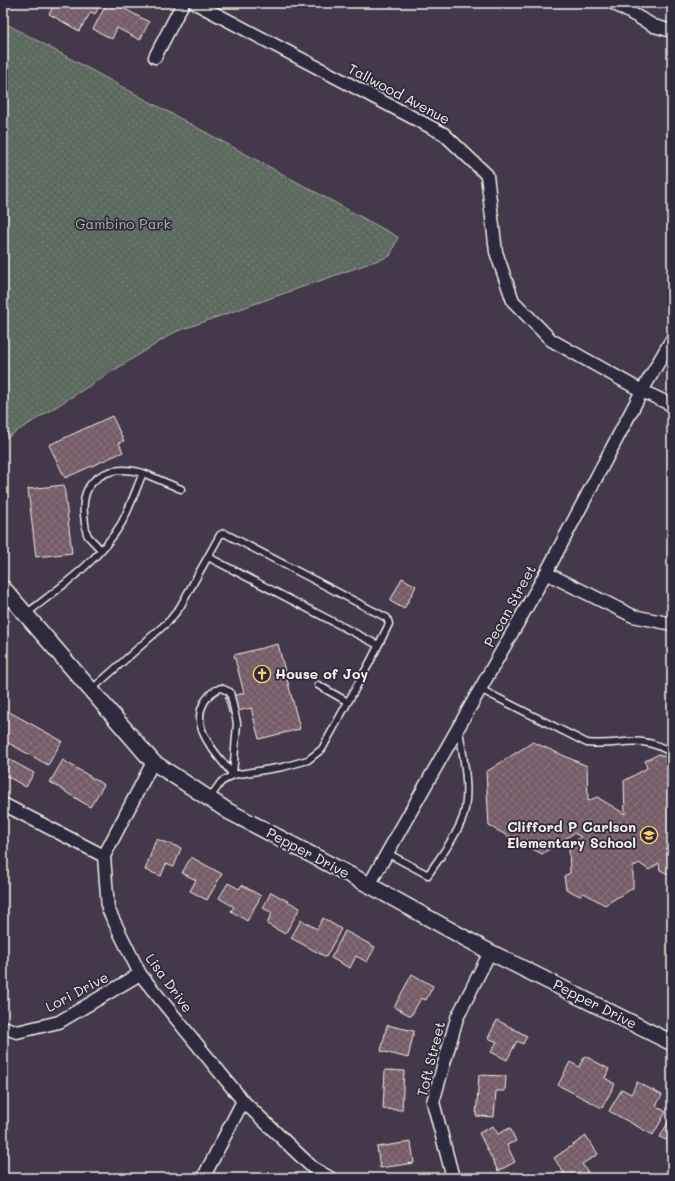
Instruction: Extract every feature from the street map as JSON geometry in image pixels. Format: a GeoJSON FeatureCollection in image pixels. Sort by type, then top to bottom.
{"type":"FeatureCollection","features":[{"type":"Feature","properties":{"kind":"street"},"geometry":{"type":"LineString","coordinates":[[155,57],[183,3]]}},
{"type":"Feature","properties":{"kind":"street","name":"Tallwood Avenue"},"geometry":{"type":"LineString","coordinates":[[195,3],[444,134],[487,175],[496,252],[513,301],[551,340],[642,392],[672,405]]}},
{"type":"Feature","properties":{"kind":"street"},"geometry":{"type":"LineString","coordinates":[[613,3],[654,26],[672,31]]}},
{"type":"Feature","properties":{"kind":"street","name":"Pecan Street"},"geometry":{"type":"LineString","coordinates":[[369,885],[546,573],[672,338]]}},
{"type":"Feature","properties":{"kind":"street"},"geometry":{"type":"LineString","coordinates":[[546,573],[633,616],[672,624]]}},
{"type":"Feature","properties":{"kind":"street","name":"Pepper Drive"},"geometry":{"type":"LineString","coordinates":[[3,588],[153,762],[228,811],[369,885],[490,952],[672,1043]]}},
{"type":"Feature","properties":{"kind":"street"},"geometry":{"type":"LineString","coordinates":[[3,804],[104,856],[153,762]]}},
{"type":"Feature","properties":{"kind":"street","name":"Lisa Drive"},"geometry":{"type":"LineString","coordinates":[[104,856],[108,909],[140,974],[243,1101],[313,1168],[330,1178]]}},
{"type":"Feature","properties":{"kind":"street","name":"Toft Street"},"geometry":{"type":"LineString","coordinates":[[453,1178],[433,1102],[457,1018],[490,952]]}},
{"type":"Feature","properties":{"kind":"street","name":"Lori Drive"},"geometry":{"type":"LineString","coordinates":[[3,1027],[17,1032],[59,1022],[140,974]]}},
{"type":"Feature","properties":{"kind":"street"},"geometry":{"type":"LineString","coordinates":[[203,1178],[243,1101]]}},
{"type":"Feature","properties":{"kind":"lane"},"geometry":{"type":"LineString","coordinates":[[101,550],[87,535],[84,498],[89,486],[108,472],[120,469],[143,473],[180,489]]}},
{"type":"Feature","properties":{"kind":"lane"},"geometry":{"type":"LineString","coordinates":[[26,614],[61,586],[101,550],[122,522],[143,473]]}},
{"type":"Feature","properties":{"kind":"lane"},"geometry":{"type":"LineString","coordinates":[[91,690],[170,620],[180,607],[220,535],[229,534],[387,618],[389,624],[322,749],[315,756],[283,767],[233,775],[221,782],[209,799]]}},
{"type":"Feature","properties":{"kind":"lane"},"geometry":{"type":"LineString","coordinates":[[208,557],[378,645]]}},
{"type":"Feature","properties":{"kind":"lane"},"geometry":{"type":"LineString","coordinates":[[318,685],[348,702]]}},
{"type":"Feature","properties":{"kind":"lane"},"geometry":{"type":"LineString","coordinates":[[221,688],[230,692],[236,723],[233,775],[204,736],[201,728],[200,718],[203,704],[212,691],[221,688]]}},
{"type":"Feature","properties":{"kind":"lane"},"geometry":{"type":"LineString","coordinates":[[480,689],[587,743],[602,744],[638,740],[656,745],[672,753]]}},
{"type":"Feature","properties":{"kind":"lane"},"geometry":{"type":"LineString","coordinates":[[387,853],[428,876],[459,826],[464,813],[466,798],[464,759],[458,728]]}},
{"type":"Feature","properties":{"kind":"green space","name":"Gambino Park"},"geometry":{"type":"Polygon","coordinates":[[[3,22],[398,237],[390,256],[175,332],[3,440],[3,22]]]}},
{"type":"Feature","properties":{"kind":"building"},"geometry":{"type":"Polygon","coordinates":[[[55,3],[101,3],[95,14],[91,12],[79,31],[49,14],[55,3]]]}},
{"type":"Feature","properties":{"kind":"building"},"geometry":{"type":"Polygon","coordinates":[[[107,3],[114,3],[149,22],[140,40],[117,28],[112,39],[93,29],[107,3]]]}},
{"type":"Feature","properties":{"kind":"building"},"geometry":{"type":"Polygon","coordinates":[[[112,416],[124,441],[119,443],[123,452],[65,478],[49,445],[112,416]]]}},
{"type":"Feature","properties":{"kind":"building"},"geometry":{"type":"Polygon","coordinates":[[[64,485],[72,553],[36,557],[28,489],[64,485]]]}},
{"type":"Feature","properties":{"kind":"building"},"geometry":{"type":"Polygon","coordinates":[[[402,578],[416,586],[404,609],[390,601],[402,578]]]}},
{"type":"Feature","properties":{"kind":"building","name":"House of Joy"},"geometry":{"type":"Polygon","coordinates":[[[278,644],[300,729],[259,739],[251,708],[229,713],[225,698],[244,693],[234,655],[278,644]]]}},
{"type":"Feature","properties":{"kind":"building"},"geometry":{"type":"Polygon","coordinates":[[[3,666],[8,668],[3,677],[3,666]]]}},
{"type":"Feature","properties":{"kind":"building"},"geometry":{"type":"Polygon","coordinates":[[[4,709],[62,741],[48,765],[3,740],[4,709]]]}},
{"type":"Feature","properties":{"kind":"building"},"geometry":{"type":"Polygon","coordinates":[[[533,742],[587,766],[588,801],[597,797],[625,814],[624,781],[647,768],[645,761],[659,754],[669,759],[668,766],[672,768],[672,876],[660,870],[659,863],[649,870],[639,863],[633,867],[633,888],[605,905],[584,893],[580,896],[566,889],[564,876],[570,873],[569,846],[581,837],[574,833],[542,854],[489,826],[486,772],[533,742]]]}},
{"type":"Feature","properties":{"kind":"building"},"geometry":{"type":"Polygon","coordinates":[[[3,756],[34,773],[26,787],[3,774],[3,756]]]}},
{"type":"Feature","properties":{"kind":"building"},"geometry":{"type":"Polygon","coordinates":[[[63,760],[104,785],[90,807],[50,782],[63,760]]]}},
{"type":"Feature","properties":{"kind":"building"},"geometry":{"type":"Polygon","coordinates":[[[156,839],[181,848],[174,867],[166,864],[161,876],[145,870],[156,839]]]}},
{"type":"Feature","properties":{"kind":"building"},"geometry":{"type":"Polygon","coordinates":[[[191,857],[222,874],[207,900],[190,891],[196,880],[182,873],[191,857]]]}},
{"type":"Feature","properties":{"kind":"building"},"geometry":{"type":"Polygon","coordinates":[[[228,883],[239,889],[242,885],[261,896],[247,921],[231,911],[234,907],[219,898],[228,883]]]}},
{"type":"Feature","properties":{"kind":"building"},"geometry":{"type":"Polygon","coordinates":[[[271,892],[300,908],[285,934],[267,924],[272,913],[263,908],[271,892]]]}},
{"type":"Feature","properties":{"kind":"building"},"geometry":{"type":"Polygon","coordinates":[[[323,918],[341,929],[326,957],[291,938],[301,920],[317,929],[323,918]]]}},
{"type":"Feature","properties":{"kind":"building"},"geometry":{"type":"Polygon","coordinates":[[[345,931],[375,947],[367,962],[356,956],[350,968],[331,958],[345,931]]]}},
{"type":"Feature","properties":{"kind":"building"},"geometry":{"type":"Polygon","coordinates":[[[412,974],[433,986],[426,1000],[421,998],[411,1016],[394,1007],[412,974]]]}},
{"type":"Feature","properties":{"kind":"building"},"geometry":{"type":"Polygon","coordinates":[[[497,1020],[527,1036],[523,1044],[517,1041],[507,1060],[491,1052],[497,1042],[488,1038],[497,1020]]]}},
{"type":"Feature","properties":{"kind":"building"},"geometry":{"type":"Polygon","coordinates":[[[387,1025],[414,1031],[408,1058],[381,1051],[387,1025]]]}},
{"type":"Feature","properties":{"kind":"building"},"geometry":{"type":"Polygon","coordinates":[[[585,1056],[609,1069],[605,1078],[615,1084],[602,1108],[558,1085],[570,1062],[579,1067],[585,1056]]]}},
{"type":"Feature","properties":{"kind":"building"},"geometry":{"type":"Polygon","coordinates":[[[385,1070],[404,1071],[402,1110],[383,1109],[385,1070]]]}},
{"type":"Feature","properties":{"kind":"building"},"geometry":{"type":"Polygon","coordinates":[[[479,1075],[506,1076],[505,1091],[496,1091],[494,1117],[476,1116],[479,1075]]]}},
{"type":"Feature","properties":{"kind":"building"},"geometry":{"type":"Polygon","coordinates":[[[637,1082],[662,1095],[656,1106],[666,1112],[653,1135],[609,1111],[622,1089],[631,1094],[637,1082]]]}},
{"type":"Feature","properties":{"kind":"building"},"geometry":{"type":"Polygon","coordinates":[[[672,1115],[672,1143],[660,1137],[672,1115]]]}},
{"type":"Feature","properties":{"kind":"building"},"geometry":{"type":"Polygon","coordinates":[[[493,1126],[498,1134],[510,1128],[516,1141],[507,1145],[515,1162],[498,1171],[479,1133],[493,1126]]]}},
{"type":"Feature","properties":{"kind":"building"},"geometry":{"type":"Polygon","coordinates":[[[586,1136],[598,1154],[582,1164],[588,1172],[578,1178],[567,1178],[554,1158],[586,1136]]]}},
{"type":"Feature","properties":{"kind":"building"},"geometry":{"type":"Polygon","coordinates":[[[411,1142],[414,1163],[380,1168],[377,1147],[411,1142]]]}},
{"type":"Feature","properties":{"kind":"building"},"geometry":{"type":"Polygon","coordinates":[[[516,1172],[519,1178],[500,1178],[516,1172]]]}},
{"type":"Feature","properties":{"kind":"place","name":"House of Joy"},"geometry":{"type":"Point","coordinates":[262,674]}},
{"type":"Feature","properties":{"kind":"place","name":"Clifford P Carlson Elementary School"},"geometry":{"type":"Point","coordinates":[649,835]}}]}
